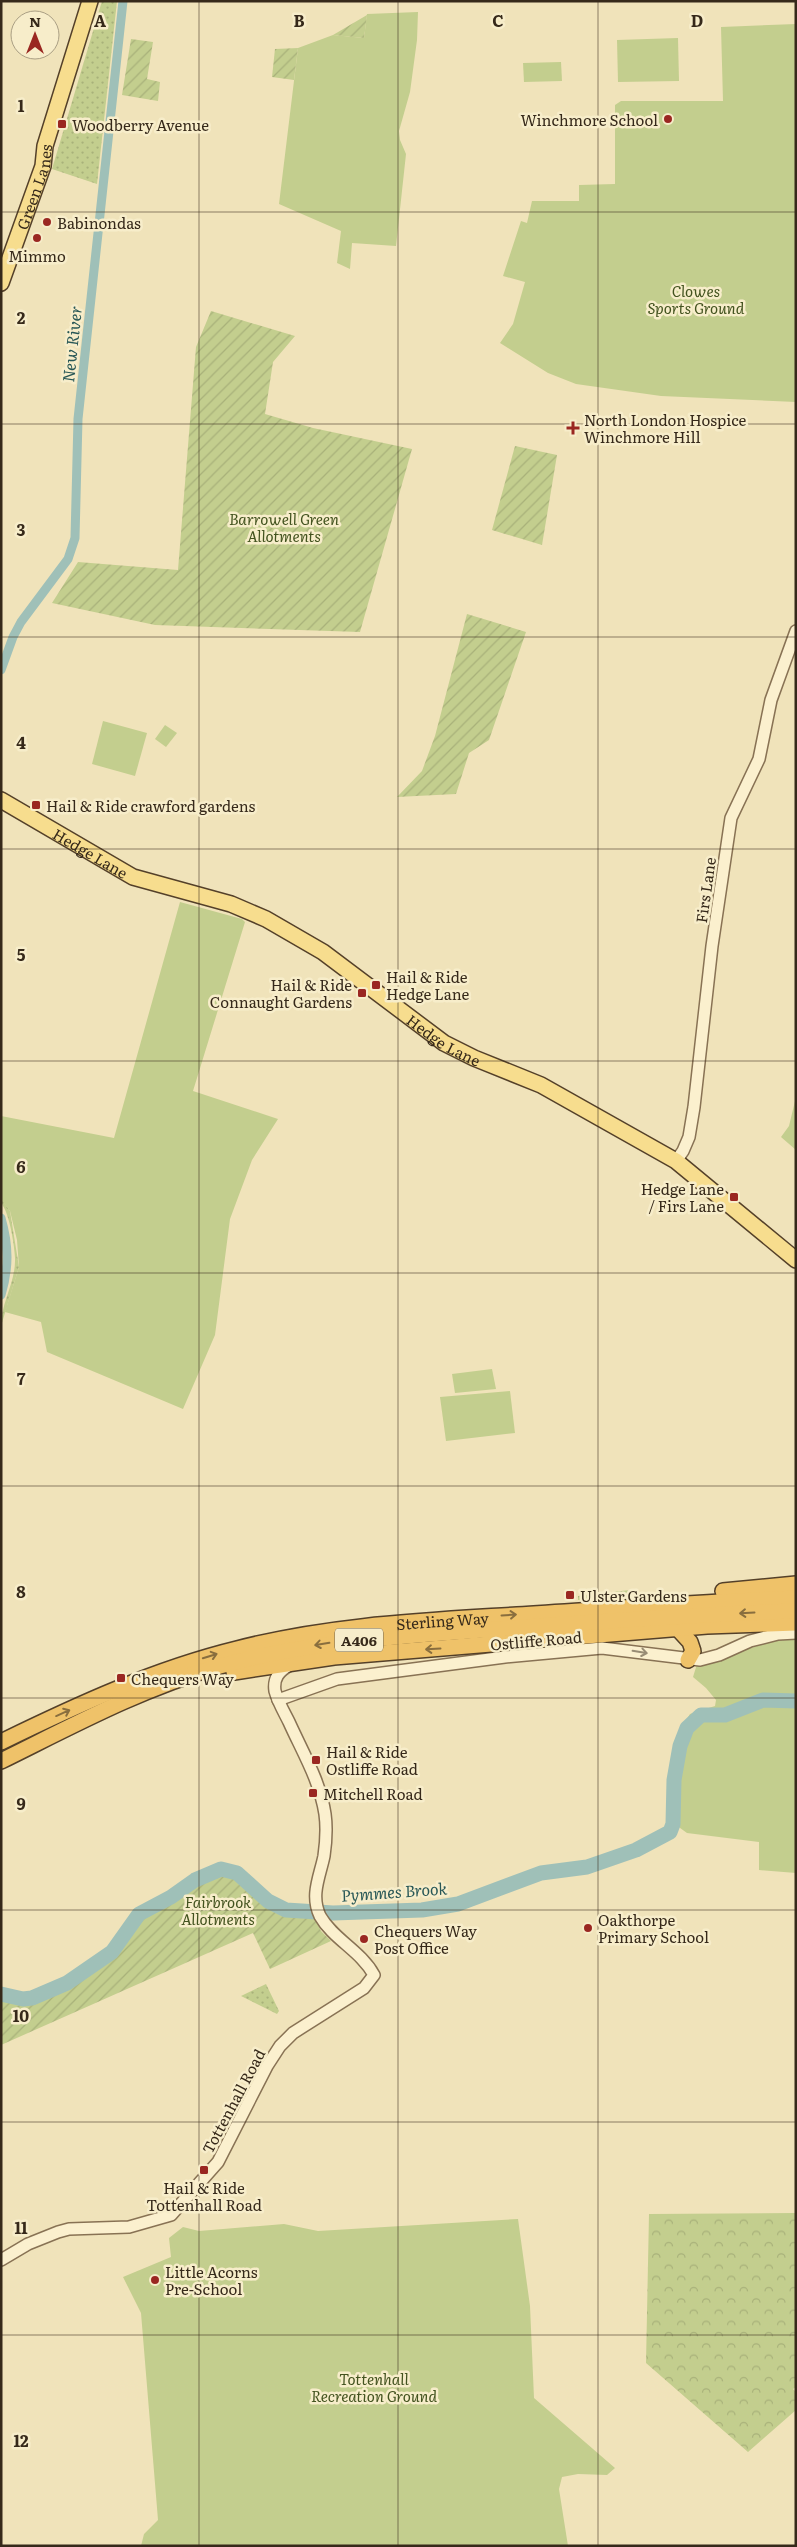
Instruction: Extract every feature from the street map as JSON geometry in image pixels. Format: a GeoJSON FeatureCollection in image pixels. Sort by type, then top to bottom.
{"type":"FeatureCollection","features":[{"type":"Feature","properties":{"kind":"highway","name":"A406"},"geometry":{"type":"LineString","coordinates":[[668,1603],[711,1593],[796,1584]]}},
{"type":"Feature","properties":{"kind":"highway","name":"Sterling Way"},"geometry":{"type":"LineString","coordinates":[[1,1742],[130,1683],[210,1656],[270,1641],[370,1626],[668,1603],[796,1598]]}},
{"type":"Feature","properties":{"kind":"highway","name":"Sterling Way"},"geometry":{"type":"LineString","coordinates":[[128,1698],[223,1665],[333,1643],[671,1617],[796,1611]]}},
{"type":"Feature","properties":{"kind":"highway","name":"A406"},"geometry":{"type":"LineString","coordinates":[[1,1760],[128,1698],[167,1691],[235,1672],[301,1661],[678,1628],[796,1623]]}},
{"type":"Feature","properties":{"kind":"highway"},"geometry":{"type":"LineString","coordinates":[[678,1628],[690,1642],[693,1651],[688,1660]]}},
{"type":"Feature","properties":{"kind":"main road","name":"Green Lanes"},"geometry":{"type":"LineString","coordinates":[[1,283],[43,166],[45,146],[90,1]]}},
{"type":"Feature","properties":{"kind":"main road","name":"Hedge Lane"},"geometry":{"type":"LineString","coordinates":[[1,800],[133,876],[231,904],[266,919],[323,952],[444,1043],[474,1058],[540,1085],[676,1161],[796,1260]]}},
{"type":"Feature","properties":{"kind":"street","name":"Firs Lane"},"geometry":{"type":"LineString","coordinates":[[676,1161],[689,1137],[694,1107],[712,946],[731,818],[759,758],[771,700],[796,631]]}},
{"type":"Feature","properties":{"kind":"street","name":"Ostliffe Road"},"geometry":{"type":"LineString","coordinates":[[276,1696],[337,1680],[505,1657],[616,1649],[688,1660],[710,1658],[750,1641],[778,1634],[796,1633]]}},
{"type":"Feature","properties":{"kind":"street"},"geometry":{"type":"LineString","coordinates":[[276,1696],[275,1679],[279,1672],[301,1661]]}},
{"type":"Feature","properties":{"kind":"street","name":"Tottenhall Road"},"geometry":{"type":"LineString","coordinates":[[1,2260],[28,2244],[69,2229],[129,2227],[171,2215],[218,2162],[267,2066],[280,2046],[293,2033],[364,1988],[374,1974],[366,1961],[340,1938],[320,1916],[316,1901],[316,1882],[324,1858],[327,1835],[321,1792],[319,1784],[276,1696]]}},
{"type":"Feature","properties":{"kind":"green space"},"geometry":{"type":"Polygon","coordinates":[[[102,1],[117,1],[97,184],[52,169],[102,1]]]}},
{"type":"Feature","properties":{"kind":"green space"},"geometry":{"type":"Polygon","coordinates":[[[418,12],[417,40],[410,92],[399,131],[400,140],[406,154],[396,246],[352,243],[350,269],[337,263],[341,231],[279,204],[298,48],[333,35],[364,38],[367,14],[418,12]]]}},
{"type":"Feature","properties":{"kind":"green space"},"geometry":{"type":"Polygon","coordinates":[[[367,15],[364,38],[333,35],[367,15]]]}},
{"type":"Feature","properties":{"kind":"green space","name":"Clowes Sports Ground"},"geometry":{"type":"Polygon","coordinates":[[[796,24],[796,402],[661,396],[576,384],[548,373],[500,343],[513,324],[525,282],[503,276],[521,221],[527,223],[532,201],[579,201],[579,185],[615,184],[615,105],[621,101],[723,101],[721,27],[796,24]]]}},
{"type":"Feature","properties":{"kind":"green space"},"geometry":{"type":"Polygon","coordinates":[[[678,38],[679,81],[618,82],[617,40],[678,38]]]}},
{"type":"Feature","properties":{"kind":"green space"},"geometry":{"type":"Polygon","coordinates":[[[131,39],[153,42],[147,79],[160,82],[158,101],[122,95],[131,39]]]}},
{"type":"Feature","properties":{"kind":"green space"},"geometry":{"type":"Polygon","coordinates":[[[298,48],[294,80],[272,77],[275,49],[298,48]]]}},
{"type":"Feature","properties":{"kind":"green space"},"geometry":{"type":"Polygon","coordinates":[[[561,62],[562,81],[524,82],[523,63],[561,62]]]}},
{"type":"Feature","properties":{"kind":"green space","name":"Barrowell Green Allotments"},"geometry":{"type":"Polygon","coordinates":[[[211,311],[295,336],[273,362],[265,414],[313,428],[412,449],[360,632],[155,625],[52,603],[78,562],[178,570],[196,347],[211,311]]]}},
{"type":"Feature","properties":{"kind":"green space"},"geometry":{"type":"Polygon","coordinates":[[[515,446],[557,455],[542,545],[492,530],[515,446]]]}},
{"type":"Feature","properties":{"kind":"green space"},"geometry":{"type":"Polygon","coordinates":[[[467,614],[526,632],[489,740],[469,753],[456,794],[397,797],[422,771],[435,736],[467,614]]]}},
{"type":"Feature","properties":{"kind":"green space"},"geometry":{"type":"Polygon","coordinates":[[[103,721],[147,733],[135,776],[92,764],[103,721]]]}},
{"type":"Feature","properties":{"kind":"green space"},"geometry":{"type":"Polygon","coordinates":[[[165,725],[177,733],[166,747],[155,739],[165,725]]]}},
{"type":"Feature","properties":{"kind":"green space"},"geometry":{"type":"Polygon","coordinates":[[[180,902],[242,919],[245,922],[193,1091],[278,1119],[252,1160],[230,1219],[215,1335],[183,1409],[47,1352],[41,1322],[5,1312],[19,1267],[17,1240],[10,1211],[1,1199],[1,1116],[114,1138],[180,902]]]}},
{"type":"Feature","properties":{"kind":"green space"},"geometry":{"type":"Polygon","coordinates":[[[796,1097],[796,1150],[781,1137],[789,1126],[796,1097]]]}},
{"type":"Feature","properties":{"kind":"green space"},"geometry":{"type":"Polygon","coordinates":[[[1,1198],[10,1211],[19,1267],[1,1326],[3,1309],[15,1267],[15,1258],[11,1229],[1,1198]]]}},
{"type":"Feature","properties":{"kind":"green space"},"geometry":{"type":"Polygon","coordinates":[[[492,1369],[496,1389],[455,1393],[452,1374],[492,1369]]]}},
{"type":"Feature","properties":{"kind":"green space"},"geometry":{"type":"Polygon","coordinates":[[[510,1391],[515,1433],[446,1441],[440,1397],[510,1391]]]}},
{"type":"Feature","properties":{"kind":"green space"},"geometry":{"type":"Polygon","coordinates":[[[630,1590],[631,1596],[578,1600],[578,1596],[630,1590]]]}},
{"type":"Feature","properties":{"kind":"green space"},"geometry":{"type":"Polygon","coordinates":[[[796,1638],[796,1873],[759,1870],[759,1842],[687,1833],[669,1820],[669,1806],[671,1765],[677,1739],[690,1714],[715,1706],[716,1700],[693,1677],[697,1664],[770,1642],[796,1638]]]}},
{"type":"Feature","properties":{"kind":"green space","name":"Fairbrook Allotments"},"geometry":{"type":"Polygon","coordinates":[[[219,1872],[237,1878],[259,1899],[272,1906],[314,1916],[321,1931],[331,1941],[270,1969],[253,1933],[1,2045],[1,1998],[33,2002],[67,1987],[116,1953],[140,1918],[209,1875],[219,1872]]]}},
{"type":"Feature","properties":{"kind":"green space"},"geometry":{"type":"Polygon","coordinates":[[[266,1984],[279,2011],[277,2014],[241,1996],[266,1984]]]}},
{"type":"Feature","properties":{"kind":"green space"},"geometry":{"type":"Polygon","coordinates":[[[796,2213],[796,2387],[793,2389],[796,2392],[796,2410],[748,2452],[646,2363],[649,2214],[796,2213]]]}},
{"type":"Feature","properties":{"kind":"green space","name":"Tottenhall Recreation Ground"},"geometry":{"type":"Polygon","coordinates":[[[518,2219],[530,2306],[534,2398],[615,2468],[607,2475],[578,2474],[562,2477],[559,2489],[568,2546],[141,2546],[144,2534],[158,2520],[141,2313],[123,2277],[171,2257],[169,2238],[183,2227],[199,2231],[284,2224],[318,2231],[518,2219]]]}},
{"type":"Feature","properties":{"kind":"waterway","name":"New River"},"geometry":{"type":"LineString","coordinates":[[1,670],[13,637],[21,622],[68,559],[75,538],[78,419],[123,1]]}},
{"type":"Feature","properties":{"kind":"waterway","name":"New River"},"geometry":{"type":"LineString","coordinates":[[1,1218],[6,1238],[7,1257],[6,1276],[1,1295]]}},
{"type":"Feature","properties":{"kind":"waterway","name":"Pymmes Brook"},"geometry":{"type":"LineString","coordinates":[[1,1994],[23,1999],[32,1998],[67,1983],[112,1952],[139,1914],[171,1897],[195,1880],[221,1869],[237,1873],[268,1901],[286,1910],[333,1913],[422,1910],[458,1904],[541,1873],[587,1867],[636,1850],[670,1832],[673,1824],[674,1780],[680,1746],[687,1728],[701,1715],[725,1715],[763,1700],[796,1701]]}},
{"type":"Feature","properties":{"kind":"place","name":"Winchmore School"},"geometry":{"type":"Point","coordinates":[668,119]}},
{"type":"Feature","properties":{"kind":"place","name":"Woodberry Avenue"},"geometry":{"type":"Point","coordinates":[62,124]}},
{"type":"Feature","properties":{"kind":"place","name":"Babinondas"},"geometry":{"type":"Point","coordinates":[47,222]}},
{"type":"Feature","properties":{"kind":"place","name":"Mimmo"},"geometry":{"type":"Point","coordinates":[37,238]}},
{"type":"Feature","properties":{"kind":"place","name":"North London Hospice Winchmore Hill"},"geometry":{"type":"Point","coordinates":[573,428]}},
{"type":"Feature","properties":{"kind":"place","name":"Hail & Ride crawford gardens"},"geometry":{"type":"Point","coordinates":[36,805]}},
{"type":"Feature","properties":{"kind":"place","name":"Hail & Ride Hedge Lane"},"geometry":{"type":"Point","coordinates":[376,985]}},
{"type":"Feature","properties":{"kind":"place","name":"Hail & Ride Connaught Gardens"},"geometry":{"type":"Point","coordinates":[362,993]}},
{"type":"Feature","properties":{"kind":"place","name":"Hedge Lane / Firs Lane"},"geometry":{"type":"Point","coordinates":[734,1197]}},
{"type":"Feature","properties":{"kind":"place","name":"Ulster Gardens"},"geometry":{"type":"Point","coordinates":[570,1595]}},
{"type":"Feature","properties":{"kind":"place","name":"Chequers Way"},"geometry":{"type":"Point","coordinates":[121,1678]}},
{"type":"Feature","properties":{"kind":"place","name":"Hail & Ride Ostliffe Road"},"geometry":{"type":"Point","coordinates":[316,1760]}},
{"type":"Feature","properties":{"kind":"place","name":"Mitchell Road"},"geometry":{"type":"Point","coordinates":[313,1793]}},
{"type":"Feature","properties":{"kind":"place","name":"Oakthorpe Primary School"},"geometry":{"type":"Point","coordinates":[588,1928]}},
{"type":"Feature","properties":{"kind":"place","name":"Chequers Way Post Office"},"geometry":{"type":"Point","coordinates":[364,1939]}},
{"type":"Feature","properties":{"kind":"place","name":"Hail & Ride Tottenhall Road"},"geometry":{"type":"Point","coordinates":[204,2170]}},
{"type":"Feature","properties":{"kind":"place","name":"Little Acorns Pre-School"},"geometry":{"type":"Point","coordinates":[155,2280]}}]}
